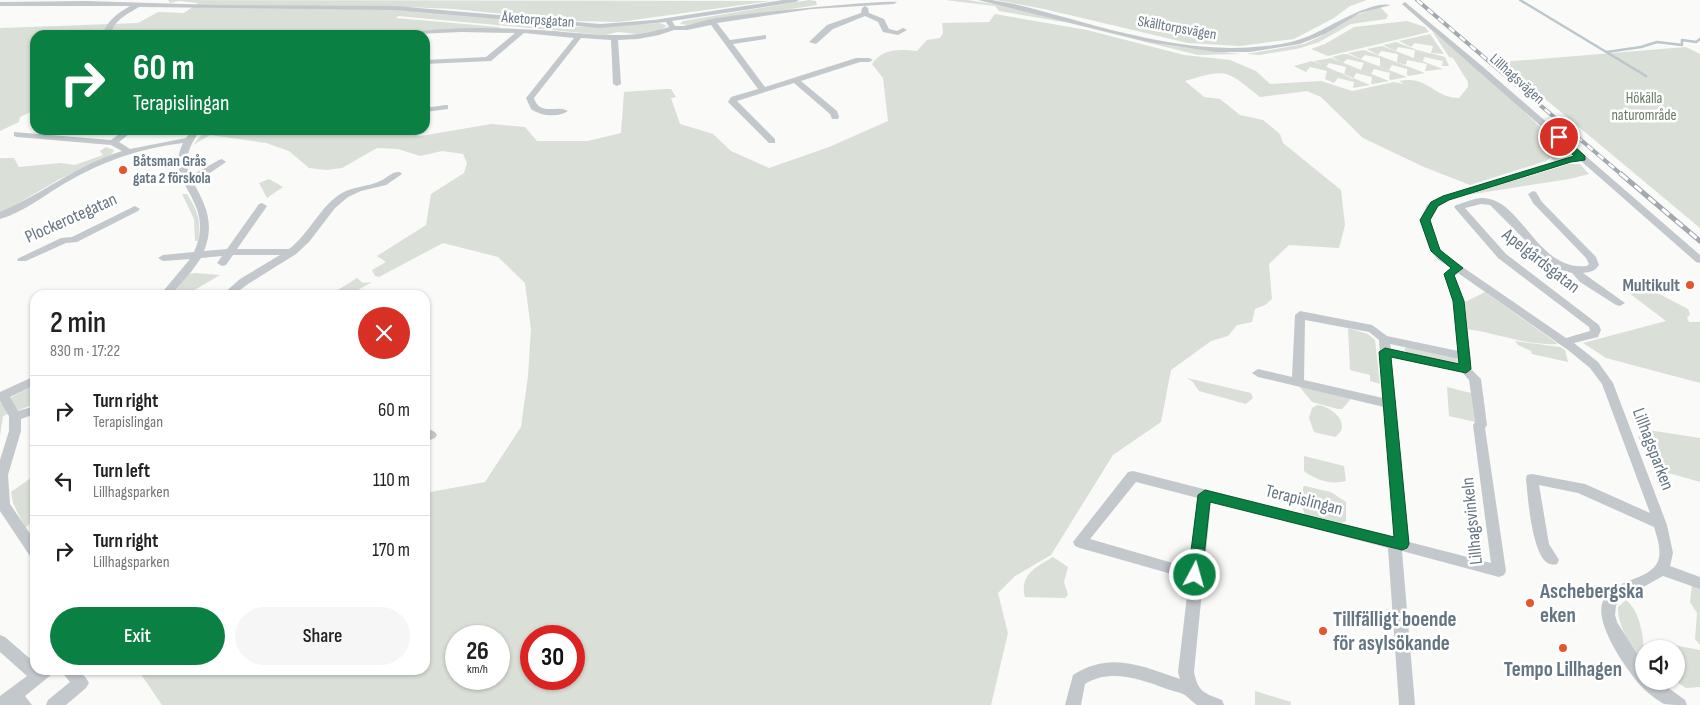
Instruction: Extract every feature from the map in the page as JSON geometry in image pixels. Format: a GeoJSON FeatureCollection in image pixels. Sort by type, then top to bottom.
{"type":"FeatureCollection","features":[{"type":"Feature","properties":{"kind":"street"},"geometry":{"type":"LineString","coordinates":[[0,4],[141,2],[216,7],[413,9],[588,25],[625,25],[796,0]]}},
{"type":"Feature","properties":{"kind":"street","name":"Skälltorpsvägen"},"geometry":{"type":"LineString","coordinates":[[980,0],[1028,9],[1172,44],[1232,50],[1278,47],[1306,40],[1366,3],[1379,0]]}},
{"type":"Feature","properties":{"kind":"street","name":"Lillhagsvägen"},"geometry":{"type":"LineString","coordinates":[[1379,0],[1425,20]]}},
{"type":"Feature","properties":{"kind":"street"},"geometry":{"type":"LineString","coordinates":[[108,30],[114,21],[141,2]]}},
{"type":"Feature","properties":{"kind":"street"},"geometry":{"type":"LineString","coordinates":[[864,2],[865,14]]}},
{"type":"Feature","properties":{"kind":"street","name":"Åketorpsgatan"},"geometry":{"type":"LineString","coordinates":[[430,34],[522,31],[614,37],[650,34],[673,28],[686,28],[712,21],[864,2],[894,2]]}},
{"type":"Feature","properties":{"kind":"street","name":"Lillhagsvägen"},"geometry":{"type":"LineString","coordinates":[[1391,6],[1404,2],[1700,260]]}},
{"type":"Feature","properties":{"kind":"street","name":"Skälltorpsvägen"},"geometry":{"type":"LineString","coordinates":[[1362,7],[1391,6]]}},
{"type":"Feature","properties":{"kind":"street"},"geometry":{"type":"LineString","coordinates":[[813,42],[830,27],[865,14],[881,21],[888,31],[898,33],[903,30]]}},
{"type":"Feature","properties":{"kind":"street"},"geometry":{"type":"LineString","coordinates":[[668,20],[673,28]]}},
{"type":"Feature","properties":{"kind":"street"},"geometry":{"type":"LineString","coordinates":[[712,21],[764,90]]}},
{"type":"Feature","properties":{"kind":"street"},"geometry":{"type":"LineString","coordinates":[[430,62],[488,60],[522,31]]}},
{"type":"Feature","properties":{"kind":"street"},"geometry":{"type":"LineString","coordinates":[[564,111],[540,111],[533,106],[530,100],[579,36]]}},
{"type":"Feature","properties":{"kind":"street"},"geometry":{"type":"LineString","coordinates":[[728,43],[763,36]]}},
{"type":"Feature","properties":{"kind":"street"},"geometry":{"type":"LineString","coordinates":[[614,37],[617,84]]}},
{"type":"Feature","properties":{"kind":"street"},"geometry":{"type":"LineString","coordinates":[[772,141],[732,102],[736,98],[859,60],[869,60]]}},
{"type":"Feature","properties":{"kind":"street"},"geometry":{"type":"LineString","coordinates":[[796,80],[834,113],[835,117]]}},
{"type":"Feature","properties":{"kind":"street"},"geometry":{"type":"LineString","coordinates":[[430,109],[445,107]]}},
{"type":"Feature","properties":{"kind":"street"},"geometry":{"type":"LineString","coordinates":[[18,134],[30,134]]}},
{"type":"Feature","properties":{"kind":"street"},"geometry":{"type":"LineString","coordinates":[[59,135],[113,142],[125,148],[126,151]]}},
{"type":"Feature","properties":{"kind":"street"},"geometry":{"type":"LineString","coordinates":[[113,142],[123,135]]}},
{"type":"Feature","properties":{"kind":"street"},"geometry":{"type":"LineString","coordinates":[[170,290],[188,270],[197,255],[205,233],[204,218],[198,201],[186,181],[181,161],[192,135]]}},
{"type":"Feature","properties":{"kind":"street"},"geometry":{"type":"LineString","coordinates":[[2,216],[72,175],[126,151],[151,145],[189,140]]}},
{"type":"Feature","properties":{"kind":"street","name":"Lillhagsparken"},"geometry":{"type":"LineString","coordinates":[[1582,158],[1570,159],[1454,195],[1430,207],[1425,220],[1434,248],[1441,257],[1564,342],[1603,375],[1659,524],[1666,553],[1666,560],[1661,569]]}},
{"type":"Feature","properties":{"kind":"street"},"geometry":{"type":"LineString","coordinates":[[186,181],[201,175],[222,162]]}},
{"type":"Feature","properties":{"kind":"street"},"geometry":{"type":"LineString","coordinates":[[233,290],[247,278],[292,252],[306,239],[324,213],[340,199],[357,190],[382,185],[397,174]]}},
{"type":"Feature","properties":{"kind":"street","name":"Apelgårdsgatan"},"geometry":{"type":"LineString","coordinates":[[1533,194],[1538,203],[1593,260],[1594,266],[1590,269],[1574,269],[1549,259],[1493,203],[1481,201],[1459,206],[1502,256],[1594,325],[1596,330],[1594,334],[1564,342]]}},
{"type":"Feature","properties":{"kind":"street"},"geometry":{"type":"LineString","coordinates":[[222,263],[262,206]]}},
{"type":"Feature","properties":{"kind":"street","name":"Plockerotegatan"},"geometry":{"type":"LineString","coordinates":[[22,259],[64,240],[74,240],[135,209]]}},
{"type":"Feature","properties":{"kind":"street"},"geometry":{"type":"LineString","coordinates":[[163,258],[228,252],[292,252]]}},
{"type":"Feature","properties":{"kind":"street"},"geometry":{"type":"LineString","coordinates":[[1458,268],[1449,274],[1459,301],[1465,362]]}},
{"type":"Feature","properties":{"kind":"street","name":"Apelgårdsgatan"},"geometry":{"type":"LineString","coordinates":[[1574,269],[1584,280],[1620,303]]}},
{"type":"Feature","properties":{"kind":"street"},"geometry":{"type":"LineString","coordinates":[[1298,382],[1300,315],[1372,329],[1384,339],[1465,362]]}},
{"type":"Feature","properties":{"kind":"street"},"geometry":{"type":"LineString","coordinates":[[1384,339],[1390,404],[1406,705]]}},
{"type":"Feature","properties":{"kind":"street"},"geometry":{"type":"LineString","coordinates":[[1385,352],[1465,362]]}},
{"type":"Feature","properties":{"kind":"street","name":"Lillhagsvinkeln"},"geometry":{"type":"LineString","coordinates":[[1398,543],[1499,571],[1479,425],[1481,424],[1475,379],[1465,362]]}},
{"type":"Feature","properties":{"kind":"street"},"geometry":{"type":"LineString","coordinates":[[1258,373],[1390,404]]}},
{"type":"Feature","properties":{"kind":"street"},"geometry":{"type":"LineString","coordinates":[[30,382],[2,396],[15,416],[15,431],[2,475],[3,505],[30,545]]}},
{"type":"Feature","properties":{"kind":"street"},"geometry":{"type":"LineString","coordinates":[[15,416],[30,412]]}},
{"type":"Feature","properties":{"kind":"street","name":"Terapislingan"},"geometry":{"type":"LineString","coordinates":[[1195,575],[1080,542],[1133,476],[1398,543]]}},
{"type":"Feature","properties":{"kind":"street"},"geometry":{"type":"LineString","coordinates":[[1552,560],[1542,545],[1532,479],[1580,488],[1659,524]]}},
{"type":"Feature","properties":{"kind":"street"},"geometry":{"type":"LineString","coordinates":[[1189,689],[1186,672],[1205,495]]}},
{"type":"Feature","properties":{"kind":"street"},"geometry":{"type":"LineString","coordinates":[[1635,664],[1608,617],[1608,609],[1612,599],[1661,569],[1700,583]]}},
{"type":"Feature","properties":{"kind":"street"},"geometry":{"type":"LineString","coordinates":[[0,642],[30,664]]}},
{"type":"Feature","properties":{"kind":"street"},"geometry":{"type":"LineString","coordinates":[[1073,705],[1078,680],[1091,672],[1115,668],[1189,689],[1202,700],[1216,705]]}},
{"type":"Feature","properties":{"kind":"street"},"geometry":{"type":"LineString","coordinates":[[0,705],[19,700],[40,675]]}},
{"type":"Feature","properties":{"kind":"street"},"geometry":{"type":"LineString","coordinates":[[54,705],[81,683],[73,675]]}},
{"type":"Feature","properties":{"kind":"street"},"geometry":{"type":"LineString","coordinates":[[1659,690],[1679,705]]}},
{"type":"Feature","properties":{"kind":"green space"},"geometry":{"type":"Polygon","coordinates":[[[168,0],[775,0],[771,1],[619,22],[576,21],[453,9],[406,7],[425,11],[579,27],[660,23],[667,26],[659,31],[637,34],[618,32],[605,35],[398,16],[396,18],[499,27],[500,29],[30,30],[30,112],[20,117],[19,122],[0,131],[0,28],[138,23],[158,12],[184,13],[198,3],[179,1],[170,3],[168,0]]]}},
{"type":"Feature","properties":{"kind":"green space"},"geometry":{"type":"Polygon","coordinates":[[[809,0],[816,1],[817,5],[688,25],[680,24],[683,21],[809,0]]]}},
{"type":"Feature","properties":{"kind":"green space"},"geometry":{"type":"Polygon","coordinates":[[[945,0],[968,0],[993,4],[1173,46],[1240,54],[1198,55],[1069,23],[999,11],[995,6],[945,0]]]}},
{"type":"Feature","properties":{"kind":"green space"},"geometry":{"type":"Polygon","coordinates":[[[996,0],[1367,0],[1350,6],[1334,18],[1294,39],[1240,46],[1188,43],[1044,9],[996,0]]]}},
{"type":"Feature","properties":{"kind":"green space"},"geometry":{"type":"Polygon","coordinates":[[[1380,7],[1388,15],[1386,19],[1351,24],[1319,42],[1297,49],[1259,55],[1247,54],[1304,44],[1324,35],[1348,18],[1380,7]]]}},
{"type":"Feature","properties":{"kind":"green space"},"geometry":{"type":"Polygon","coordinates":[[[995,14],[1087,30],[1184,55],[1230,60],[1256,71],[1270,84],[1321,81],[1352,91],[1394,82],[1404,84],[1399,81],[1409,80],[1424,84],[1443,95],[1459,98],[1468,87],[1468,82],[1453,58],[1449,57],[1432,31],[1497,86],[1568,153],[1555,161],[1550,158],[1546,161],[1470,185],[1424,167],[1363,138],[1321,97],[1307,91],[1260,97],[1240,81],[1226,74],[1219,73],[1185,81],[1204,97],[1220,99],[1240,115],[1263,120],[1280,134],[1283,143],[1341,190],[1345,225],[1339,248],[1289,245],[1269,264],[1272,299],[1265,305],[1255,309],[1252,322],[1237,325],[1228,336],[1211,341],[1171,370],[1161,422],[1113,455],[1051,555],[1015,576],[998,593],[1008,633],[991,705],[162,705],[141,675],[430,675],[430,492],[485,482],[521,427],[528,376],[531,329],[525,283],[498,257],[443,243],[379,277],[375,276],[372,270],[386,262],[377,256],[426,225],[431,194],[464,173],[467,163],[463,154],[442,151],[420,156],[398,149],[377,148],[342,168],[326,170],[309,168],[289,151],[266,143],[210,135],[421,136],[491,124],[525,127],[537,141],[588,141],[621,133],[624,92],[671,89],[676,97],[671,98],[680,124],[713,134],[731,151],[769,168],[829,147],[888,121],[883,78],[872,64],[886,52],[898,50],[917,51],[927,40],[940,38],[943,33],[942,23],[989,22],[995,14]]]}},
{"type":"Feature","properties":{"kind":"green space"},"geometry":{"type":"Polygon","coordinates":[[[1407,21],[1425,27],[1429,32],[1328,56],[1311,49],[1325,44],[1354,27],[1407,21]]]}},
{"type":"Feature","properties":{"kind":"green space"},"geometry":{"type":"Polygon","coordinates":[[[1430,34],[1444,54],[1431,53],[1433,46],[1415,43],[1411,47],[1399,41],[1430,34]]]}},
{"type":"Feature","properties":{"kind":"green space"},"geometry":{"type":"Polygon","coordinates":[[[1396,42],[1417,50],[1445,57],[1449,66],[1442,66],[1443,61],[1424,57],[1423,61],[1414,58],[1415,50],[1398,47],[1396,51],[1383,45],[1396,42]]]}},
{"type":"Feature","properties":{"kind":"green space"},"geometry":{"type":"Polygon","coordinates":[[[1382,46],[1443,69],[1425,71],[1427,64],[1407,60],[1406,65],[1397,62],[1398,54],[1381,51],[1378,55],[1367,49],[1382,46]]]}},
{"type":"Feature","properties":{"kind":"green space","name":"Hökälla naturområde"},"geometry":{"type":"Polygon","coordinates":[[[1686,47],[1700,54],[1700,228],[1501,62],[1686,47]]]}},
{"type":"Feature","properties":{"kind":"green space"},"geometry":{"type":"Polygon","coordinates":[[[1364,50],[1425,73],[1409,76],[1407,75],[1407,69],[1392,65],[1389,70],[1380,67],[1380,58],[1365,55],[1361,59],[1348,53],[1364,50]]]}},
{"type":"Feature","properties":{"kind":"green space"},"geometry":{"type":"Polygon","coordinates":[[[1343,54],[1407,77],[1391,80],[1389,79],[1390,73],[1374,69],[1371,74],[1361,70],[1364,63],[1347,59],[1343,63],[1332,57],[1343,54]]]}},
{"type":"Feature","properties":{"kind":"green space"},"geometry":{"type":"Polygon","coordinates":[[[1331,58],[1389,81],[1371,84],[1372,77],[1356,73],[1353,79],[1344,75],[1346,67],[1329,63],[1326,67],[1314,61],[1331,58]]]}},
{"type":"Feature","properties":{"kind":"green space"},"geometry":{"type":"Polygon","coordinates":[[[1312,61],[1370,85],[1353,88],[1354,82],[1338,78],[1334,83],[1325,79],[1327,71],[1310,67],[1306,72],[1294,66],[1312,61]]]}},
{"type":"Feature","properties":{"kind":"green space"},"geometry":{"type":"Polygon","coordinates":[[[201,135],[210,135],[193,145],[201,135]]]}},
{"type":"Feature","properties":{"kind":"green space"},"geometry":{"type":"Polygon","coordinates":[[[106,147],[114,150],[112,154],[58,180],[0,214],[0,158],[14,158],[19,167],[60,163],[75,165],[103,155],[100,151],[106,147]]]}},
{"type":"Feature","properties":{"kind":"green space"},"geometry":{"type":"Polygon","coordinates":[[[1569,164],[1580,164],[1589,174],[1569,179],[1467,195],[1569,164]]]}},
{"type":"Feature","properties":{"kind":"green space"},"geometry":{"type":"Polygon","coordinates":[[[269,179],[283,187],[267,198],[259,183],[269,179]]]}},
{"type":"Feature","properties":{"kind":"green space"},"geometry":{"type":"Polygon","coordinates":[[[182,194],[187,194],[196,211],[199,222],[198,241],[195,241],[194,219],[182,194]]]}},
{"type":"Feature","properties":{"kind":"green space"},"geometry":{"type":"Polygon","coordinates":[[[189,274],[220,275],[194,290],[175,290],[189,274]]]}},
{"type":"Feature","properties":{"kind":"green space"},"geometry":{"type":"Polygon","coordinates":[[[357,278],[363,283],[372,282],[358,290],[338,290],[357,278]]]}},
{"type":"Feature","properties":{"kind":"green space"},"geometry":{"type":"Polygon","coordinates":[[[1648,288],[1688,309],[1690,314],[1687,318],[1689,322],[1700,322],[1700,383],[1606,358],[1583,343],[1666,321],[1625,290],[1648,288]]]}},
{"type":"Feature","properties":{"kind":"green space"},"geometry":{"type":"Polygon","coordinates":[[[1485,292],[1558,344],[1535,343],[1467,329],[1463,303],[1485,292]]]}},
{"type":"Feature","properties":{"kind":"green space"},"geometry":{"type":"Polygon","coordinates":[[[1348,328],[1368,334],[1375,340],[1380,384],[1370,381],[1370,375],[1350,370],[1348,328]]]}},
{"type":"Feature","properties":{"kind":"green space"},"geometry":{"type":"Polygon","coordinates":[[[1515,341],[1560,347],[1565,350],[1568,362],[1532,354],[1531,351],[1518,345],[1515,341]]]}},
{"type":"Feature","properties":{"kind":"green space"},"geometry":{"type":"Polygon","coordinates":[[[1406,347],[1456,358],[1459,362],[1456,364],[1407,353],[1404,350],[1406,347]]]}},
{"type":"Feature","properties":{"kind":"green space"},"geometry":{"type":"Polygon","coordinates":[[[1187,378],[1251,393],[1253,398],[1246,404],[1199,391],[1193,382],[1187,378]]]}},
{"type":"Feature","properties":{"kind":"green space"},"geometry":{"type":"Polygon","coordinates":[[[1298,385],[1351,399],[1342,409],[1338,409],[1312,402],[1298,385]]]}},
{"type":"Feature","properties":{"kind":"green space"},"geometry":{"type":"Polygon","coordinates":[[[1447,387],[1471,393],[1475,422],[1449,416],[1447,387]]]}},
{"type":"Feature","properties":{"kind":"green space"},"geometry":{"type":"Polygon","coordinates":[[[30,388],[30,406],[3,416],[0,436],[0,403],[30,388]]]}},
{"type":"Feature","properties":{"kind":"green space"},"geometry":{"type":"Polygon","coordinates":[[[1317,405],[1334,412],[1341,422],[1340,432],[1335,437],[1314,432],[1309,418],[1312,408],[1317,405]]]}},
{"type":"Feature","properties":{"kind":"green space"},"geometry":{"type":"Polygon","coordinates":[[[1648,430],[1700,438],[1700,482],[1658,470],[1638,437],[1648,430]]]}},
{"type":"Feature","properties":{"kind":"green space"},"geometry":{"type":"Polygon","coordinates":[[[1304,456],[1344,466],[1346,481],[1329,482],[1309,474],[1304,471],[1304,456]]]}},
{"type":"Feature","properties":{"kind":"green space"},"geometry":{"type":"Polygon","coordinates":[[[30,479],[30,524],[25,528],[13,503],[11,492],[30,479]]]}},
{"type":"Feature","properties":{"kind":"green space"},"geometry":{"type":"Polygon","coordinates":[[[1303,487],[1331,492],[1346,502],[1346,521],[1341,523],[1305,514],[1303,510],[1303,487]]]}},
{"type":"Feature","properties":{"kind":"green space"},"geometry":{"type":"Polygon","coordinates":[[[1053,557],[1068,567],[1064,582],[1068,595],[1065,598],[1025,597],[1024,583],[1030,572],[1053,557]]]}},
{"type":"Feature","properties":{"kind":"green space"},"geometry":{"type":"Polygon","coordinates":[[[1692,585],[1700,587],[1700,645],[1695,639],[1697,613],[1690,602],[1692,585]]]}},
{"type":"Feature","properties":{"kind":"green space"},"geometry":{"type":"Polygon","coordinates":[[[1626,600],[1636,612],[1643,640],[1635,640],[1635,651],[1625,635],[1618,614],[1618,607],[1626,600]]]}},
{"type":"Feature","properties":{"kind":"green space"},"geometry":{"type":"Polygon","coordinates":[[[1685,647],[1700,650],[1700,687],[1686,688],[1685,647]]]}},
{"type":"Feature","properties":{"kind":"green space"},"geometry":{"type":"Polygon","coordinates":[[[1255,691],[1291,702],[1291,705],[1255,705],[1255,691]]]}},
{"type":"Feature","properties":{"kind":"waterway"},"geometry":{"type":"LineString","coordinates":[[1520,0],[1646,76]]}},
{"type":"Feature","properties":{"kind":"waterway"},"geometry":{"type":"LineString","coordinates":[[1607,52],[1641,47],[1657,42],[1682,45],[1682,40],[1696,42],[1700,39]]}},
{"type":"Feature","properties":{"kind":"railway"},"geometry":{"type":"LineString","coordinates":[[1417,0],[1622,175]]}},
{"type":"Feature","properties":{"kind":"railway"},"geometry":{"type":"LineString","coordinates":[[1621,174],[1700,241]]}},
{"type":"Feature","properties":{"kind":"place","name":"Båtsman Grås gata 2 förskola"},"geometry":{"type":"Point","coordinates":[123,170]}},
{"type":"Feature","properties":{"kind":"place","name":"Multikult"},"geometry":{"type":"Point","coordinates":[1690,285]}},
{"type":"Feature","properties":{"kind":"place","name":"Aschebergska eken"},"geometry":{"type":"Point","coordinates":[1530,603]}},
{"type":"Feature","properties":{"kind":"place","name":"Tillfälligt boende för asylsökande"},"geometry":{"type":"Point","coordinates":[1323,631]}},
{"type":"Feature","properties":{"kind":"place","name":"Tempo Lillhagen"},"geometry":{"type":"Point","coordinates":[1563,648]}},
{"type":"Feature","properties":{"kind":"route"},"geometry":{"type":"LineString","coordinates":[[1195,575],[1205,495],[1402,544],[1392,412],[1385,352],[1466,369],[1459,301],[1449,274],[1458,268],[1441,257],[1436,251],[1425,220],[1427,213],[1430,207],[1446,198],[1570,159],[1582,158],[1559,137]]}}]}
